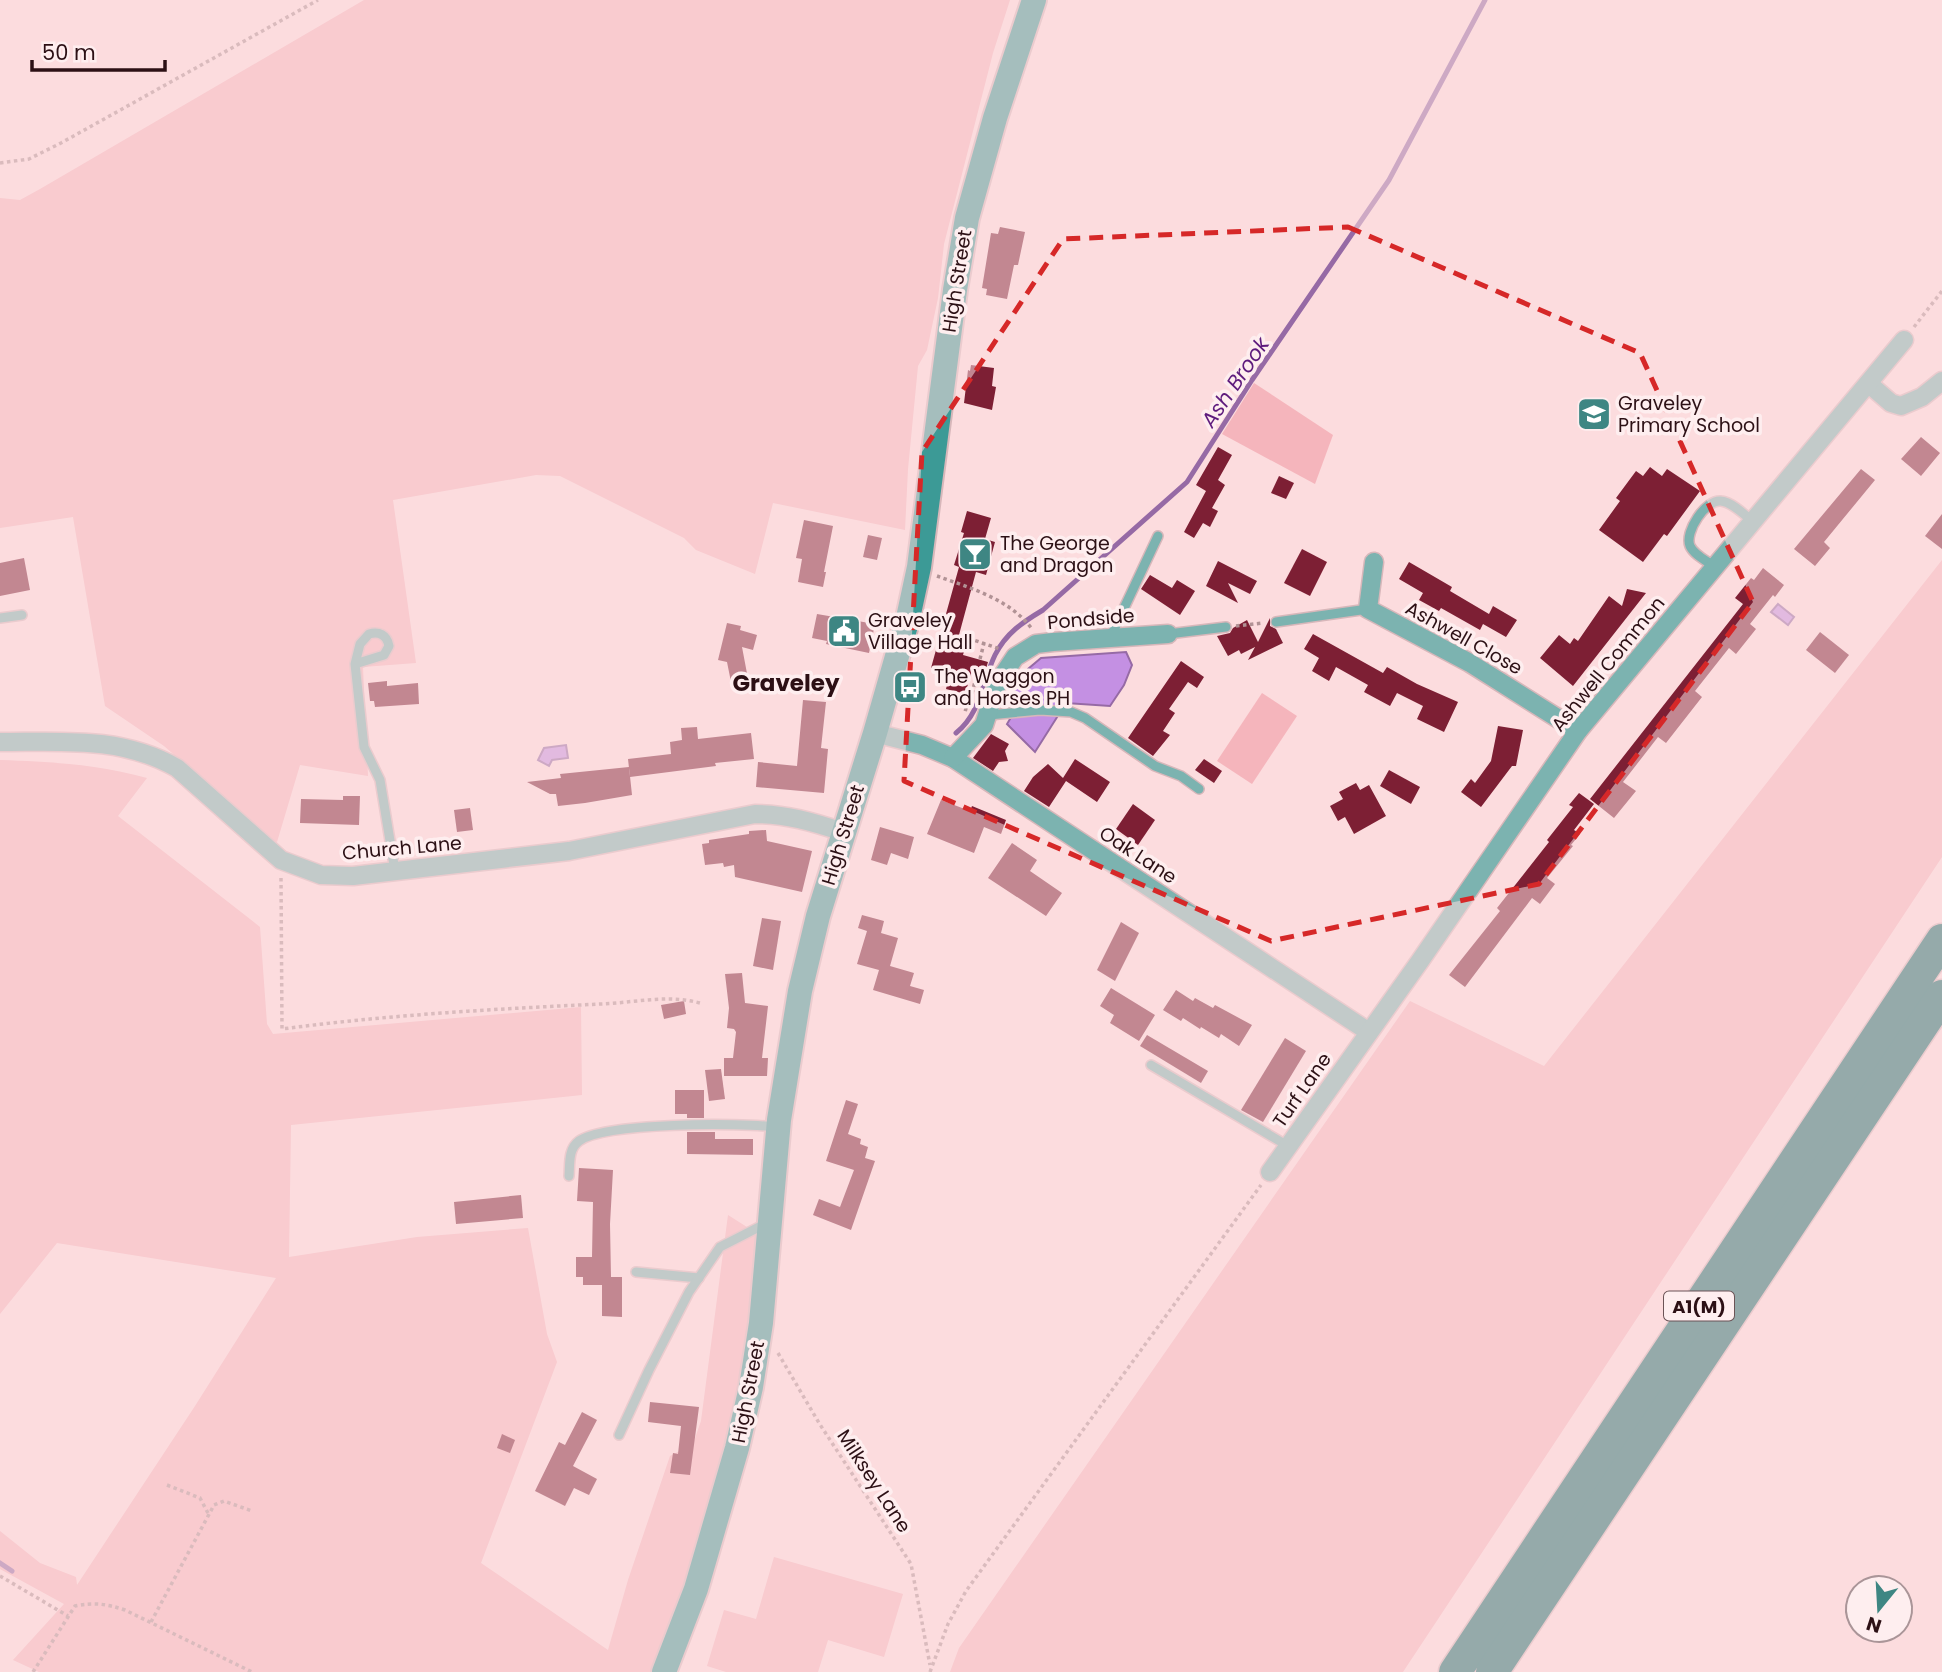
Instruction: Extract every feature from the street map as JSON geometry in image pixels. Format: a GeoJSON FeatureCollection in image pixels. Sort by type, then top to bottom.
{"type":"FeatureCollection","features":[{"type":"Feature","properties":{"kind":"highway","name":"A1(M)"},"geometry":{"type":"LineString","coordinates":[[1455,1672],[1942,940]]}},
{"type":"Feature","properties":{"kind":"highway","name":"A1(M)"},"geometry":{"type":"LineString","coordinates":[[1492,1672],[1942,996]]}},
{"type":"Feature","properties":{"kind":"main road","name":"High Street"},"geometry":{"type":"LineString","coordinates":[[664,1672],[696,1589],[737,1448],[751,1387],[761,1323],[778,1128],[800,991],[818,916],[908,618],[919,567],[967,218],[995,118],[1034,0]]}},
{"type":"Feature","properties":{"kind":"street","name":"Ashwell Common"},"geometry":{"type":"LineString","coordinates":[[1369,1032],[1578,731],[1904,340]]}},
{"type":"Feature","properties":{"kind":"street"},"geometry":{"type":"LineString","coordinates":[[1868,384],[1891,403],[1901,406],[1922,397],[1942,381]]}},
{"type":"Feature","properties":{"kind":"street"},"geometry":{"type":"LineString","coordinates":[[1368,609],[1374,562]]}},
{"type":"Feature","properties":{"kind":"street","name":"Ashwell Close"},"geometry":{"type":"LineString","coordinates":[[1368,609],[1470,663],[1578,731]]}},
{"type":"Feature","properties":{"kind":"street","name":"Pondside"},"geometry":{"type":"LineString","coordinates":[[953,758],[984,725],[996,684],[1020,653],[1036,645],[1168,634]]}},
{"type":"Feature","properties":{"kind":"street","name":"Oak Lane"},"geometry":{"type":"LineString","coordinates":[[875,733],[922,745],[953,758],[1369,1032]]}},
{"type":"Feature","properties":{"kind":"street","name":"Church Lane"},"geometry":{"type":"LineString","coordinates":[[0,741],[104,743],[157,756],[177,768],[281,860],[321,875],[353,876],[569,851],[755,814],[802,818],[843,832]]}},
{"type":"Feature","properties":{"kind":"street","name":"Turf Lane"},"geometry":{"type":"LineString","coordinates":[[1270,1172],[1369,1032]]}},
{"type":"Feature","properties":{"kind":"lane"},"geometry":{"type":"LineString","coordinates":[[1715,567],[1692,550],[1689,540],[1692,529],[1707,505],[1718,500],[1728,502],[1753,522]]}},
{"type":"Feature","properties":{"kind":"lane"},"geometry":{"type":"LineString","coordinates":[[1111,638],[1158,536]]}},
{"type":"Feature","properties":{"kind":"lane"},"geometry":{"type":"LineString","coordinates":[[1276,622],[1368,609]]}},
{"type":"Feature","properties":{"kind":"lane"},"geometry":{"type":"LineString","coordinates":[[0,618],[22,615]]}},
{"type":"Feature","properties":{"kind":"lane"},"geometry":{"type":"LineString","coordinates":[[1168,634],[1226,627]]}},
{"type":"Feature","properties":{"kind":"lane"},"geometry":{"type":"LineString","coordinates":[[355,664],[364,747],[380,780],[395,871]]}},
{"type":"Feature","properties":{"kind":"lane"},"geometry":{"type":"LineString","coordinates":[[989,715],[1041,710],[1071,712],[1085,718],[1155,766],[1181,776],[1199,789]]}},
{"type":"Feature","properties":{"kind":"lane"},"geometry":{"type":"LineString","coordinates":[[1151,1065],[1288,1146]]}},
{"type":"Feature","properties":{"kind":"lane"},"geometry":{"type":"LineString","coordinates":[[569,1176],[570,1152],[579,1142],[608,1131],[741,1124],[778,1128]]}},
{"type":"Feature","properties":{"kind":"lane"},"geometry":{"type":"LineString","coordinates":[[619,1435],[649,1370],[699,1278],[720,1247],[770,1222]]}},
{"type":"Feature","properties":{"kind":"lane"},"geometry":{"type":"LineString","coordinates":[[636,1272],[699,1278]]}},
{"type":"Feature","properties":{"kind":"path"},"geometry":{"type":"LineString","coordinates":[[0,163],[29,159],[61,143],[318,0]]}},
{"type":"Feature","properties":{"kind":"path"},"geometry":{"type":"LineString","coordinates":[[1904,340],[1942,291]]}},
{"type":"Feature","properties":{"kind":"path"},"geometry":{"type":"LineString","coordinates":[[919,567],[998,600],[1022,615],[1032,629]]}},
{"type":"Feature","properties":{"kind":"path"},"geometry":{"type":"LineString","coordinates":[[1226,627],[1276,622]]}},
{"type":"Feature","properties":{"kind":"path"},"geometry":{"type":"LineString","coordinates":[[962,636],[995,647]]}},
{"type":"Feature","properties":{"kind":"path"},"geometry":{"type":"LineString","coordinates":[[980,659],[984,643]]}},
{"type":"Feature","properties":{"kind":"path"},"geometry":{"type":"LineString","coordinates":[[964,709],[968,709],[977,673]]}},
{"type":"Feature","properties":{"kind":"path"},"geometry":{"type":"LineString","coordinates":[[281,860],[282,1030],[375,1018],[509,1008],[626,1003],[669,998],[683,998],[700,1003]]}},
{"type":"Feature","properties":{"kind":"path"},"geometry":{"type":"LineString","coordinates":[[930,1670],[948,1625],[966,1591],[1270,1172]]}},
{"type":"Feature","properties":{"kind":"path","name":"Milksey Lane"},"geometry":{"type":"LineString","coordinates":[[761,1323],[819,1423],[911,1564],[930,1670]]}},
{"type":"Feature","properties":{"kind":"path"},"geometry":{"type":"LineString","coordinates":[[167,1485],[201,1498],[209,1515]]}},
{"type":"Feature","properties":{"kind":"path"},"geometry":{"type":"LineString","coordinates":[[151,1622],[214,1505],[224,1502],[252,1511]]}},
{"type":"Feature","properties":{"kind":"path"},"geometry":{"type":"LineString","coordinates":[[0,1576],[68,1616]]}},
{"type":"Feature","properties":{"kind":"path"},"geometry":{"type":"LineString","coordinates":[[33,1672],[75,1606],[105,1603],[151,1622],[253,1672]]}},
{"type":"Feature","properties":{"kind":"highlighted area"},"geometry":{"type":"Polygon","coordinates":[[[1348,227],[1640,353],[1753,602],[1539,884],[1271,941],[904,781],[922,452],[1063,239],[1348,227]]]}},
{"type":"Feature","properties":{"kind":"shaded area"},"geometry":{"type":"Polygon","coordinates":[[[364,0],[1010,0],[993,53],[944,244],[938,298],[927,350],[918,366],[905,530],[773,503],[755,574],[696,550],[684,538],[560,476],[536,475],[393,500],[416,663],[363,667],[368,776],[300,765],[277,842],[270,839],[164,746],[105,706],[73,517],[0,528],[0,198],[20,200],[364,0]]]}},
{"type":"Feature","properties":{"kind":"shaded area"},"geometry":{"type":"Polygon","coordinates":[[[1254,383],[1333,435],[1315,484],[1222,434],[1254,383]]]}},
{"type":"Feature","properties":{"kind":"shaded area"},"geometry":{"type":"Polygon","coordinates":[[[1942,560],[1942,857],[1403,1672],[950,1672],[959,1648],[1410,1001],[1544,1066],[1942,560]]]}},
{"type":"Feature","properties":{"kind":"shaded area"},"geometry":{"type":"Polygon","coordinates":[[[1778,604],[1794,617],[1788,625],[1771,612],[1778,604]]]}},
{"type":"Feature","properties":{"kind":"shaded area"},"geometry":{"type":"Polygon","coordinates":[[[1126,652],[1132,665],[1124,685],[1110,706],[1066,703],[1035,752],[1007,724],[1016,709],[1009,698],[1028,669],[1041,658],[1126,652]]]}},
{"type":"Feature","properties":{"kind":"shaded area"},"geometry":{"type":"Polygon","coordinates":[[[1262,693],[1297,716],[1252,784],[1217,761],[1262,693]]]}},
{"type":"Feature","properties":{"kind":"shaded area"},"geometry":{"type":"Polygon","coordinates":[[[566,745],[568,758],[552,760],[549,766],[538,760],[544,748],[566,745]]]}},
{"type":"Feature","properties":{"kind":"shaded area"},"geometry":{"type":"Polygon","coordinates":[[[0,760],[74,764],[147,778],[118,816],[260,927],[267,1024],[273,1034],[581,1007],[582,1095],[291,1125],[289,1257],[417,1237],[528,1228],[547,1334],[557,1362],[481,1563],[608,1650],[628,1580],[670,1456],[693,1444],[701,1421],[728,1215],[758,1234],[761,1285],[734,1440],[655,1672],[39,1672],[13,1660],[64,1604],[0,1569],[0,1531],[40,1563],[76,1577],[77,1585],[276,1278],[57,1243],[0,1314],[0,760]]]}},
{"type":"Feature","properties":{"kind":"shaded area"},"geometry":{"type":"Polygon","coordinates":[[[774,1557],[903,1594],[884,1657],[828,1640],[818,1672],[726,1672],[707,1666],[724,1610],[756,1619],[774,1557]]]}},
{"type":"Feature","properties":{"kind":"building"},"geometry":{"type":"Polygon","coordinates":[[[1000,227],[1025,232],[1007,299],[986,295],[987,289],[982,288],[991,233],[998,234],[1000,227]]]}},
{"type":"Feature","properties":{"kind":"building"},"geometry":{"type":"Polygon","coordinates":[[[971,365],[994,368],[992,386],[996,387],[992,410],[964,403],[971,365]]]}},
{"type":"Feature","properties":{"kind":"building"},"geometry":{"type":"Polygon","coordinates":[[[1921,437],[1940,453],[1921,476],[1901,459],[1921,437]]]}},
{"type":"Feature","properties":{"kind":"building"},"geometry":{"type":"Polygon","coordinates":[[[1218,447],[1232,455],[1218,480],[1225,485],[1212,508],[1218,511],[1210,527],[1203,523],[1194,538],[1184,532],[1206,491],[1196,485],[1218,447]]]}},
{"type":"Feature","properties":{"kind":"building"},"geometry":{"type":"Polygon","coordinates":[[[1650,467],[1662,476],[1667,469],[1700,491],[1667,536],[1664,534],[1643,562],[1599,530],[1620,501],[1616,498],[1636,471],[1643,476],[1650,467]]]}},
{"type":"Feature","properties":{"kind":"building"},"geometry":{"type":"Polygon","coordinates":[[[1861,469],[1875,480],[1824,542],[1830,548],[1815,566],[1794,549],[1861,469]]]}},
{"type":"Feature","properties":{"kind":"building"},"geometry":{"type":"Polygon","coordinates":[[[1279,476],[1294,483],[1286,499],[1271,493],[1279,476]]]}},
{"type":"Feature","properties":{"kind":"building"},"geometry":{"type":"Polygon","coordinates":[[[967,511],[991,518],[985,539],[995,542],[986,575],[976,572],[956,646],[965,648],[963,655],[988,662],[984,675],[972,671],[965,694],[946,689],[950,673],[931,668],[959,567],[954,565],[964,533],[961,532],[967,511]]]}},
{"type":"Feature","properties":{"kind":"building"},"geometry":{"type":"Polygon","coordinates":[[[1942,514],[1942,549],[1925,536],[1942,514]]]}},
{"type":"Feature","properties":{"kind":"building"},"geometry":{"type":"Polygon","coordinates":[[[804,520],[833,526],[823,587],[798,582],[802,559],[796,558],[804,520]]]}},
{"type":"Feature","properties":{"kind":"building"},"geometry":{"type":"Polygon","coordinates":[[[868,535],[882,538],[877,560],[863,557],[868,535]]]}},
{"type":"Feature","properties":{"kind":"building"},"geometry":{"type":"Polygon","coordinates":[[[1302,549],[1327,562],[1310,596],[1284,583],[1302,549]]]}},
{"type":"Feature","properties":{"kind":"building"},"geometry":{"type":"Polygon","coordinates":[[[24,558],[30,590],[0,596],[0,563],[24,558]]]}},
{"type":"Feature","properties":{"kind":"building"},"geometry":{"type":"Polygon","coordinates":[[[1218,561],[1257,581],[1250,594],[1228,583],[1238,603],[1206,586],[1218,561]]]}},
{"type":"Feature","properties":{"kind":"building"},"geometry":{"type":"Polygon","coordinates":[[[1409,562],[1452,587],[1450,591],[1489,614],[1493,606],[1517,620],[1506,637],[1483,624],[1480,630],[1441,608],[1439,611],[1419,600],[1423,593],[1399,579],[1409,562]]]}},
{"type":"Feature","properties":{"kind":"building"},"geometry":{"type":"Polygon","coordinates":[[[1763,568],[1784,585],[1750,624],[1756,629],[1736,654],[1729,648],[1695,691],[1702,697],[1666,743],[1658,737],[1623,782],[1636,791],[1614,818],[1590,799],[1743,604],[1735,598],[1763,568]]]}},
{"type":"Feature","properties":{"kind":"building"},"geometry":{"type":"Polygon","coordinates":[[[1150,575],[1172,588],[1177,580],[1195,591],[1180,615],[1141,589],[1150,575]]]}},
{"type":"Feature","properties":{"kind":"building"},"geometry":{"type":"Polygon","coordinates":[[[1627,589],[1646,593],[1573,686],[1540,658],[1559,635],[1570,644],[1574,638],[1578,641],[1609,596],[1622,606],[1627,589]]]}},
{"type":"Feature","properties":{"kind":"building","name":"Graveley Village Hall"},"geometry":{"type":"Polygon","coordinates":[[[817,614],[875,624],[869,653],[826,644],[827,641],[812,638],[817,614]]]}},
{"type":"Feature","properties":{"kind":"building"},"geometry":{"type":"Polygon","coordinates":[[[1270,618],[1270,626],[1276,629],[1283,643],[1248,660],[1255,647],[1241,654],[1239,650],[1228,656],[1217,636],[1230,633],[1233,628],[1247,620],[1258,642],[1270,618]]]}},
{"type":"Feature","properties":{"kind":"building"},"geometry":{"type":"Polygon","coordinates":[[[727,623],[741,626],[740,630],[757,635],[753,650],[742,647],[749,684],[732,687],[727,662],[718,660],[727,623]]]}},
{"type":"Feature","properties":{"kind":"building"},"geometry":{"type":"Polygon","coordinates":[[[1820,632],[1849,655],[1835,673],[1806,650],[1820,632]]]}},
{"type":"Feature","properties":{"kind":"building"},"geometry":{"type":"Polygon","coordinates":[[[1313,634],[1383,673],[1387,667],[1458,702],[1444,732],[1417,719],[1423,706],[1397,693],[1390,706],[1364,692],[1368,685],[1336,667],[1329,681],[1312,671],[1319,658],[1304,649],[1313,634]]]}},
{"type":"Feature","properties":{"kind":"building"},"geometry":{"type":"Polygon","coordinates":[[[1181,661],[1204,677],[1197,688],[1188,682],[1169,709],[1175,713],[1163,731],[1170,735],[1153,756],[1128,738],[1181,661]]]}},
{"type":"Feature","properties":{"kind":"building"},"geometry":{"type":"Polygon","coordinates":[[[387,681],[387,686],[418,683],[419,704],[375,707],[374,701],[370,701],[368,683],[387,681]]]}},
{"type":"Feature","properties":{"kind":"building"},"geometry":{"type":"Polygon","coordinates":[[[803,700],[826,702],[821,748],[828,749],[824,793],[756,787],[758,762],[797,766],[803,700]]]}},
{"type":"Feature","properties":{"kind":"building"},"geometry":{"type":"Polygon","coordinates":[[[1498,726],[1523,730],[1516,766],[1512,766],[1481,807],[1461,792],[1471,779],[1475,783],[1491,761],[1498,726]]]}},
{"type":"Feature","properties":{"kind":"building"},"geometry":{"type":"Polygon","coordinates":[[[697,727],[698,739],[751,733],[754,759],[630,777],[628,759],[671,754],[670,742],[682,740],[681,728],[697,727]]]}},
{"type":"Feature","properties":{"kind":"building"},"geometry":{"type":"Polygon","coordinates":[[[991,734],[1009,744],[1005,751],[1008,761],[999,762],[993,771],[973,758],[991,734]]]}},
{"type":"Feature","properties":{"kind":"building"},"geometry":{"type":"Polygon","coordinates":[[[1075,759],[1110,782],[1097,802],[1066,781],[1049,807],[1024,791],[1033,777],[1048,764],[1063,778],[1075,759]]]}},
{"type":"Feature","properties":{"kind":"building"},"geometry":{"type":"Polygon","coordinates":[[[1204,759],[1222,771],[1214,783],[1195,770],[1204,759]]]}},
{"type":"Feature","properties":{"kind":"building"},"geometry":{"type":"Polygon","coordinates":[[[629,767],[632,795],[585,803],[558,806],[556,794],[550,794],[527,782],[561,778],[560,774],[629,767]]]}},
{"type":"Feature","properties":{"kind":"building"},"geometry":{"type":"Polygon","coordinates":[[[1389,770],[1420,787],[1411,804],[1380,786],[1389,770]]]}},
{"type":"Feature","properties":{"kind":"building"},"geometry":{"type":"Polygon","coordinates":[[[1356,783],[1360,790],[1369,785],[1386,816],[1354,834],[1345,817],[1338,821],[1330,806],[1343,799],[1339,792],[1356,783]]]}},
{"type":"Feature","properties":{"kind":"building"},"geometry":{"type":"Polygon","coordinates":[[[1579,793],[1594,804],[1574,830],[1580,834],[1571,845],[1573,846],[1547,878],[1555,884],[1540,904],[1532,898],[1465,987],[1449,975],[1500,911],[1497,908],[1549,842],[1547,840],[1573,807],[1569,805],[1579,793]]]}},
{"type":"Feature","properties":{"kind":"building"},"geometry":{"type":"Polygon","coordinates":[[[343,796],[360,796],[359,825],[300,823],[301,799],[343,800],[343,796]]]}},
{"type":"Feature","properties":{"kind":"building"},"geometry":{"type":"Polygon","coordinates":[[[941,800],[970,811],[972,806],[1006,820],[1001,834],[984,827],[974,853],[927,834],[941,800]]]}},
{"type":"Feature","properties":{"kind":"building"},"geometry":{"type":"Polygon","coordinates":[[[1133,804],[1155,820],[1138,845],[1116,829],[1133,804]]]}},
{"type":"Feature","properties":{"kind":"building"},"geometry":{"type":"Polygon","coordinates":[[[470,808],[473,830],[457,832],[454,810],[470,808]]]}},
{"type":"Feature","properties":{"kind":"building"},"geometry":{"type":"Polygon","coordinates":[[[880,827],[914,837],[908,859],[891,853],[887,865],[871,860],[880,827]]]}},
{"type":"Feature","properties":{"kind":"building"},"geometry":{"type":"Polygon","coordinates":[[[766,830],[767,841],[812,851],[802,892],[735,877],[734,865],[705,865],[702,844],[709,843],[709,840],[749,834],[749,831],[766,830]]]}},
{"type":"Feature","properties":{"kind":"building"},"geometry":{"type":"Polygon","coordinates":[[[1012,843],[1037,860],[1030,871],[1062,893],[1046,916],[988,878],[1012,843]]]}},
{"type":"Feature","properties":{"kind":"building"},"geometry":{"type":"Polygon","coordinates":[[[862,915],[884,921],[881,933],[898,938],[890,966],[914,973],[910,986],[924,990],[920,1004],[873,990],[879,970],[857,964],[867,931],[858,928],[862,915]]]}},
{"type":"Feature","properties":{"kind":"building"},"geometry":{"type":"Polygon","coordinates":[[[762,918],[781,921],[773,970],[753,966],[762,918]]]}},
{"type":"Feature","properties":{"kind":"building"},"geometry":{"type":"Polygon","coordinates":[[[1121,922],[1139,933],[1115,981],[1097,970],[1121,922]]]}},
{"type":"Feature","properties":{"kind":"building"},"geometry":{"type":"Polygon","coordinates":[[[742,973],[745,1003],[768,1006],[762,1058],[768,1058],[767,1076],[724,1076],[724,1058],[733,1058],[736,1032],[727,1028],[729,1008],[725,974],[742,973]]]}},
{"type":"Feature","properties":{"kind":"building"},"geometry":{"type":"Polygon","coordinates":[[[1111,988],[1155,1015],[1139,1041],[1110,1023],[1114,1015],[1100,1006],[1111,988]]]}},
{"type":"Feature","properties":{"kind":"building"},"geometry":{"type":"Polygon","coordinates":[[[1176,990],[1193,1001],[1195,998],[1213,1008],[1215,1005],[1252,1025],[1239,1046],[1221,1034],[1219,1038],[1163,1010],[1176,990]]]}},
{"type":"Feature","properties":{"kind":"building"},"geometry":{"type":"Polygon","coordinates":[[[684,1001],[686,1014],[664,1019],[661,1005],[684,1001]]]}},
{"type":"Feature","properties":{"kind":"building"},"geometry":{"type":"Polygon","coordinates":[[[1147,1035],[1208,1071],[1201,1083],[1140,1046],[1147,1035]]]}},
{"type":"Feature","properties":{"kind":"building"},"geometry":{"type":"Polygon","coordinates":[[[1285,1038],[1306,1051],[1263,1122],[1241,1110],[1285,1038]]]}},
{"type":"Feature","properties":{"kind":"building"},"geometry":{"type":"Polygon","coordinates":[[[721,1069],[725,1099],[709,1101],[705,1070],[721,1069]]]}},
{"type":"Feature","properties":{"kind":"building"},"geometry":{"type":"Polygon","coordinates":[[[675,1090],[704,1090],[704,1118],[687,1118],[687,1114],[675,1114],[675,1090]]]}},
{"type":"Feature","properties":{"kind":"building"},"geometry":{"type":"Polygon","coordinates":[[[846,1100],[858,1104],[848,1134],[861,1139],[860,1144],[868,1147],[865,1158],[875,1161],[851,1230],[813,1215],[819,1199],[840,1207],[854,1170],[826,1161],[846,1100]]]}},
{"type":"Feature","properties":{"kind":"building"},"geometry":{"type":"Polygon","coordinates":[[[687,1132],[715,1132],[715,1139],[753,1139],[753,1155],[687,1154],[687,1132]]]}},
{"type":"Feature","properties":{"kind":"building"},"geometry":{"type":"Polygon","coordinates":[[[579,1168],[613,1170],[611,1277],[622,1277],[622,1317],[602,1316],[602,1285],[583,1285],[583,1277],[576,1277],[576,1257],[592,1257],[593,1202],[577,1201],[579,1168]]]}},
{"type":"Feature","properties":{"kind":"building"},"geometry":{"type":"Polygon","coordinates":[[[521,1195],[523,1218],[456,1224],[454,1202],[521,1195]]]}},
{"type":"Feature","properties":{"kind":"building"},"geometry":{"type":"Polygon","coordinates":[[[650,1402],[699,1407],[690,1475],[670,1473],[673,1453],[678,1454],[681,1426],[648,1422],[650,1402]]]}},
{"type":"Feature","properties":{"kind":"building"},"geometry":{"type":"Polygon","coordinates":[[[582,1412],[597,1420],[573,1466],[597,1479],[589,1495],[574,1488],[565,1506],[535,1491],[559,1442],[565,1445],[582,1412]]]}},
{"type":"Feature","properties":{"kind":"building"},"geometry":{"type":"Polygon","coordinates":[[[502,1434],[515,1440],[510,1453],[497,1448],[502,1434]]]}},
{"type":"Feature","properties":{"kind":"waterway","name":"Ash Brook"},"geometry":{"type":"LineString","coordinates":[[956,733],[976,707],[995,655],[1010,634],[1043,610],[1187,482],[1252,380],[1389,180],[1485,0]]}},
{"type":"Feature","properties":{"kind":"waterway"},"geometry":{"type":"LineString","coordinates":[[0,1563],[12,1571]]}},
{"type":"Feature","properties":{"kind":"place","name":"Graveley Primary School"},"geometry":{"type":"Point","coordinates":[1594,414]}},
{"type":"Feature","properties":{"kind":"place","name":"The George and Dragon"},"geometry":{"type":"Point","coordinates":[975,554]}},
{"type":"Feature","properties":{"kind":"place","name":"Graveley Village Hall"},"geometry":{"type":"Point","coordinates":[844,631]}},
{"type":"Feature","properties":{"kind":"place","name":"The Waggon and Horses PH"},"geometry":{"type":"Point","coordinates":[910,687]}},
{"type":"Feature","properties":{"kind":"district","name":"Graveley"},"geometry":{"type":"Point","coordinates":[786,683]}}]}
